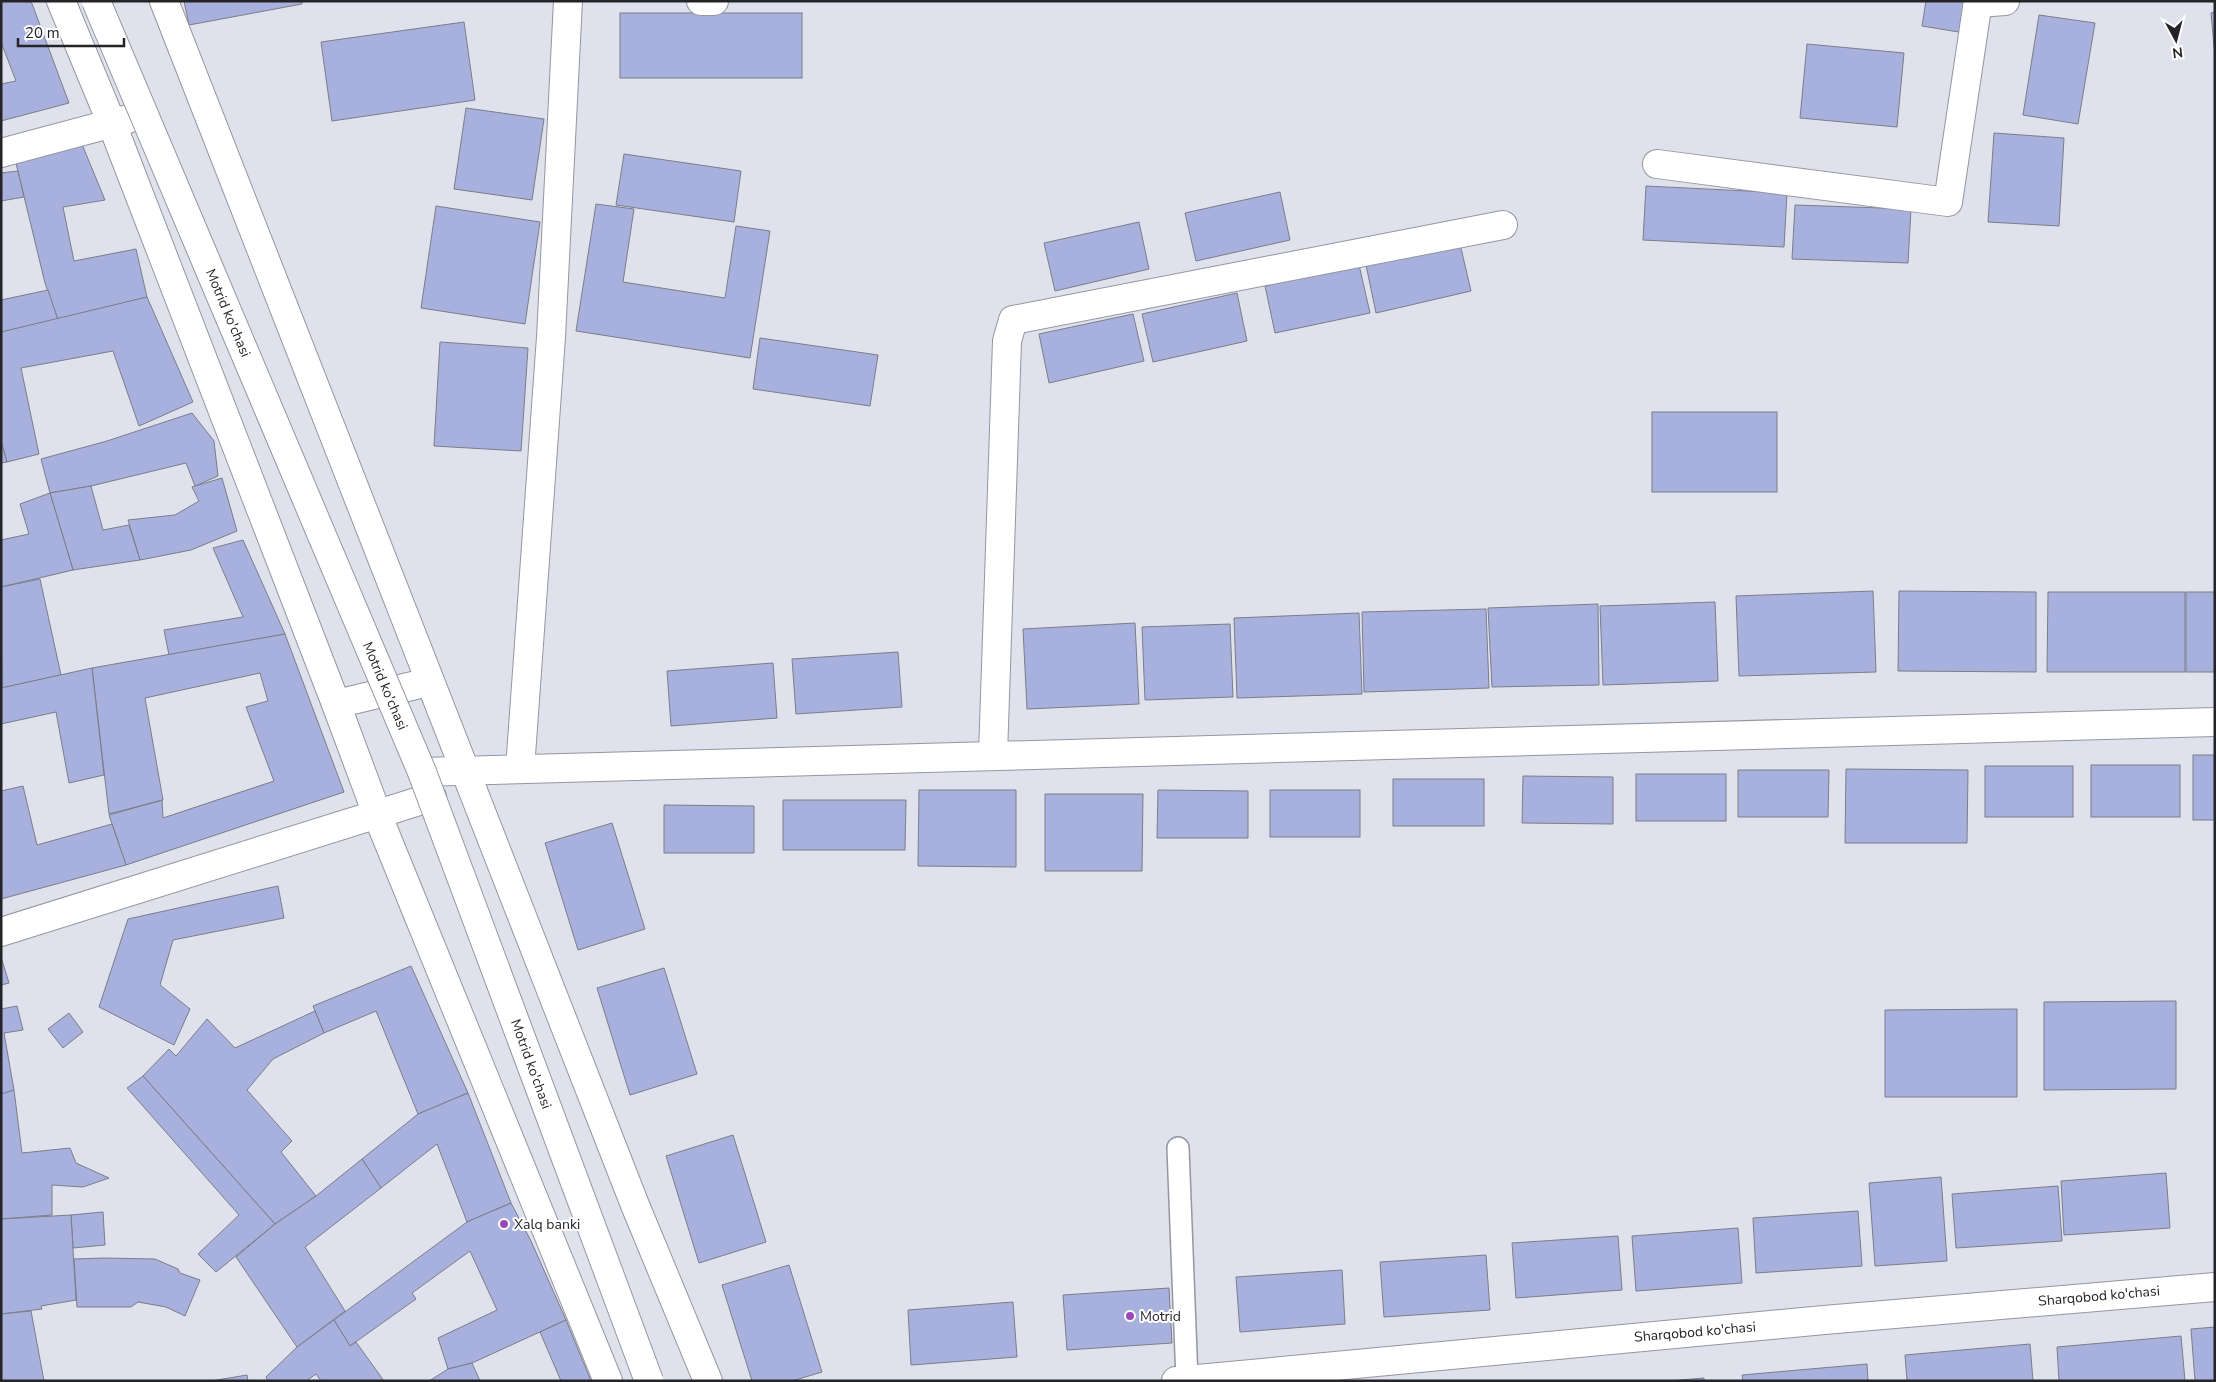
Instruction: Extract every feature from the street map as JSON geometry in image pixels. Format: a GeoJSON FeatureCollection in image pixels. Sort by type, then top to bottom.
{"type":"FeatureCollection","features":[{"type":"Feature","properties":{"kind":"street"},"geometry":{"type":"LineString","coordinates":[[60,1],[112,124],[377,814],[608,1381]]}},
{"type":"Feature","properties":{"kind":"street","name":"Motrid ko'chasi"},"geometry":{"type":"LineString","coordinates":[[96,1],[422,772],[650,1381]]}},
{"type":"Feature","properties":{"kind":"street"},"geometry":{"type":"LineString","coordinates":[[164,1],[635,1205],[708,1381]]}},
{"type":"Feature","properties":{"kind":"street"},"geometry":{"type":"LineString","coordinates":[[520,770],[551,337],[568,1]]}},
{"type":"Feature","properties":{"kind":"street"},"geometry":{"type":"LineString","coordinates":[[700,1],[714,1]]}},
{"type":"Feature","properties":{"kind":"street"},"geometry":{"type":"LineString","coordinates":[[1657,164],[1948,202],[1978,2],[2005,1]]}},
{"type":"Feature","properties":{"kind":"street"},"geometry":{"type":"LineString","coordinates":[[1,153],[144,115]]}},
{"type":"Feature","properties":{"kind":"street"},"geometry":{"type":"LineString","coordinates":[[993,756],[1007,341],[1013,320],[1503,225]]}},
{"type":"Feature","properties":{"kind":"street"},"geometry":{"type":"LineString","coordinates":[[336,704],[429,682]]}},
{"type":"Feature","properties":{"kind":"street"},"geometry":{"type":"LineString","coordinates":[[422,772],[2215,722]]}},
{"type":"Feature","properties":{"kind":"street"},"geometry":{"type":"LineString","coordinates":[[1,932],[432,797]]}},
{"type":"Feature","properties":{"kind":"street","name":"Sharqobod ko'chasi"},"geometry":{"type":"LineString","coordinates":[[1182,1380],[2215,1286]]}},
{"type":"Feature","properties":{"kind":"lane"},"geometry":{"type":"LineString","coordinates":[[1178,1148],[1182,1380]]}},
{"type":"Feature","properties":{"kind":"building"},"geometry":{"type":"Polygon","coordinates":[[[1,1],[31,1],[69,103],[1,121],[1,84],[16,81],[1,42],[1,1]]]}},
{"type":"Feature","properties":{"kind":"building"},"geometry":{"type":"Polygon","coordinates":[[[184,1],[302,1],[302,4],[189,25],[184,1]]]}},
{"type":"Feature","properties":{"kind":"building"},"geometry":{"type":"Polygon","coordinates":[[[1926,1],[1983,1],[1977,35],[1922,26],[1926,1]]]}},
{"type":"Feature","properties":{"kind":"building"},"geometry":{"type":"Polygon","coordinates":[[[2215,12],[2215,57],[2211,13],[2215,12]]]}},
{"type":"Feature","properties":{"kind":"building"},"geometry":{"type":"Polygon","coordinates":[[[620,13],[802,13],[802,78],[620,78],[620,13]]]}},
{"type":"Feature","properties":{"kind":"building"},"geometry":{"type":"Polygon","coordinates":[[[2039,15],[2095,23],[2078,124],[2023,115],[2039,15]]]}},
{"type":"Feature","properties":{"kind":"building"},"geometry":{"type":"Polygon","coordinates":[[[464,22],[475,100],[332,121],[321,42],[464,22]]]}},
{"type":"Feature","properties":{"kind":"building"},"geometry":{"type":"Polygon","coordinates":[[[1807,44],[1904,53],[1897,127],[1800,118],[1807,44]]]}},
{"type":"Feature","properties":{"kind":"building"},"geometry":{"type":"Polygon","coordinates":[[[466,108],[544,119],[532,200],[454,189],[466,108]]]}},
{"type":"Feature","properties":{"kind":"building"},"geometry":{"type":"Polygon","coordinates":[[[1994,133],[2064,138],[2059,226],[1988,222],[1994,133]]]}},
{"type":"Feature","properties":{"kind":"building"},"geometry":{"type":"Polygon","coordinates":[[[79,137],[105,200],[63,207],[74,261],[136,249],[147,297],[58,320],[45,283],[14,155],[79,137]]]}},
{"type":"Feature","properties":{"kind":"building"},"geometry":{"type":"Polygon","coordinates":[[[624,154],[741,171],[734,222],[616,205],[624,154]]]}},
{"type":"Feature","properties":{"kind":"building"},"geometry":{"type":"Polygon","coordinates":[[[18,171],[24,197],[1,201],[1,173],[18,171]]]}},
{"type":"Feature","properties":{"kind":"building"},"geometry":{"type":"Polygon","coordinates":[[[1646,186],[1787,193],[1784,247],[1643,240],[1646,186]]]}},
{"type":"Feature","properties":{"kind":"building"},"geometry":{"type":"Polygon","coordinates":[[[1280,192],[1290,240],[1196,261],[1185,213],[1280,192]]]}},
{"type":"Feature","properties":{"kind":"building"},"geometry":{"type":"Polygon","coordinates":[[[596,204],[634,209],[623,282],[725,298],[736,226],[770,231],[750,358],[576,331],[596,204]]]}},
{"type":"Feature","properties":{"kind":"building"},"geometry":{"type":"Polygon","coordinates":[[[1795,205],[1911,209],[1908,263],[1792,259],[1795,205]]]}},
{"type":"Feature","properties":{"kind":"building"},"geometry":{"type":"Polygon","coordinates":[[[436,206],[540,222],[525,324],[421,308],[436,206]]]}},
{"type":"Feature","properties":{"kind":"building"},"geometry":{"type":"Polygon","coordinates":[[[1139,222],[1149,269],[1055,291],[1044,243],[1139,222]]]}},
{"type":"Feature","properties":{"kind":"building"},"geometry":{"type":"Polygon","coordinates":[[[1460,244],[1471,291],[1376,313],[1366,265],[1460,244]]]}},
{"type":"Feature","properties":{"kind":"building"},"geometry":{"type":"Polygon","coordinates":[[[1359,265],[1370,313],[1275,333],[1265,286],[1359,265]]]}},
{"type":"Feature","properties":{"kind":"building"},"geometry":{"type":"Polygon","coordinates":[[[48,290],[58,320],[1,332],[1,300],[48,290]]]}},
{"type":"Feature","properties":{"kind":"building"},"geometry":{"type":"Polygon","coordinates":[[[1237,293],[1247,341],[1153,362],[1142,314],[1237,293]]]}},
{"type":"Feature","properties":{"kind":"building"},"geometry":{"type":"Polygon","coordinates":[[[147,297],[193,402],[139,426],[113,351],[21,368],[39,454],[7,462],[1,441],[1,332],[147,297]]]}},
{"type":"Feature","properties":{"kind":"building"},"geometry":{"type":"Polygon","coordinates":[[[1133,314],[1144,361],[1049,383],[1039,334],[1133,314]]]}},
{"type":"Feature","properties":{"kind":"building"},"geometry":{"type":"Polygon","coordinates":[[[760,338],[878,355],[870,406],[753,389],[760,338]]]}},
{"type":"Feature","properties":{"kind":"building"},"geometry":{"type":"Polygon","coordinates":[[[440,342],[528,348],[521,451],[434,446],[440,342]]]}},
{"type":"Feature","properties":{"kind":"building"},"geometry":{"type":"Polygon","coordinates":[[[1652,412],[1777,412],[1777,492],[1652,492],[1652,412]]]}},
{"type":"Feature","properties":{"kind":"building"},"geometry":{"type":"Polygon","coordinates":[[[192,413],[214,441],[218,476],[195,486],[186,463],[91,486],[50,493],[41,459],[107,441],[192,413]]]}},
{"type":"Feature","properties":{"kind":"building"},"geometry":{"type":"Polygon","coordinates":[[[1,441],[7,462],[1,463],[1,441]]]}},
{"type":"Feature","properties":{"kind":"building"},"geometry":{"type":"Polygon","coordinates":[[[222,478],[237,531],[191,550],[140,560],[128,520],[175,515],[199,501],[192,487],[222,478]]]}},
{"type":"Feature","properties":{"kind":"building"},"geometry":{"type":"Polygon","coordinates":[[[91,486],[103,530],[129,525],[140,560],[73,570],[50,493],[91,486]]]}},
{"type":"Feature","properties":{"kind":"building"},"geometry":{"type":"Polygon","coordinates":[[[50,493],[73,570],[1,587],[1,540],[29,534],[20,504],[50,493]]]}},
{"type":"Feature","properties":{"kind":"building"},"geometry":{"type":"Polygon","coordinates":[[[243,540],[285,634],[169,655],[164,630],[243,617],[213,548],[243,540]]]}},
{"type":"Feature","properties":{"kind":"building"},"geometry":{"type":"Polygon","coordinates":[[[40,579],[61,675],[2,688],[1,587],[40,579]]]}},
{"type":"Feature","properties":{"kind":"building"},"geometry":{"type":"Polygon","coordinates":[[[1873,591],[1876,672],[1739,676],[1736,596],[1873,591]]]}},
{"type":"Feature","properties":{"kind":"building"},"geometry":{"type":"Polygon","coordinates":[[[1899,591],[2036,592],[2036,672],[1898,671],[1899,591]]]}},
{"type":"Feature","properties":{"kind":"building"},"geometry":{"type":"Polygon","coordinates":[[[2048,592],[2185,592],[2185,672],[2047,672],[2048,592]]]}},
{"type":"Feature","properties":{"kind":"building"},"geometry":{"type":"Polygon","coordinates":[[[2186,592],[2215,592],[2215,672],[2186,672],[2186,592]]]}},
{"type":"Feature","properties":{"kind":"building"},"geometry":{"type":"Polygon","coordinates":[[[1715,602],[1718,681],[1603,685],[1600,606],[1715,602]]]}},
{"type":"Feature","properties":{"kind":"building"},"geometry":{"type":"Polygon","coordinates":[[[1598,604],[1599,685],[1492,687],[1488,608],[1598,604]]]}},
{"type":"Feature","properties":{"kind":"building"},"geometry":{"type":"Polygon","coordinates":[[[1486,609],[1489,688],[1364,692],[1362,612],[1486,609]]]}},
{"type":"Feature","properties":{"kind":"building"},"geometry":{"type":"Polygon","coordinates":[[[1359,613],[1362,694],[1237,698],[1234,618],[1359,613]]]}},
{"type":"Feature","properties":{"kind":"building"},"geometry":{"type":"Polygon","coordinates":[[[1135,623],[1139,704],[1027,709],[1023,629],[1135,623]]]}},
{"type":"Feature","properties":{"kind":"building"},"geometry":{"type":"Polygon","coordinates":[[[1230,624],[1233,697],[1145,700],[1142,627],[1230,624]]]}},
{"type":"Feature","properties":{"kind":"building"},"geometry":{"type":"Polygon","coordinates":[[[285,634],[344,792],[126,865],[109,815],[151,803],[109,814],[92,668],[285,634]],[[260,673],[145,698],[162,800],[163,818],[274,781],[246,707],[268,701],[260,673]]]}},
{"type":"Feature","properties":{"kind":"building"},"geometry":{"type":"Polygon","coordinates":[[[898,652],[902,707],[796,714],[792,659],[898,652]]]}},
{"type":"Feature","properties":{"kind":"building"},"geometry":{"type":"Polygon","coordinates":[[[773,663],[777,718],[671,726],[667,671],[773,663]]]}},
{"type":"Feature","properties":{"kind":"building"},"geometry":{"type":"Polygon","coordinates":[[[92,668],[104,775],[69,783],[56,712],[1,724],[1,688],[92,668]]]}},
{"type":"Feature","properties":{"kind":"building"},"geometry":{"type":"Polygon","coordinates":[[[2193,755],[2215,755],[2215,820],[2193,820],[2193,755]]]}},
{"type":"Feature","properties":{"kind":"building"},"geometry":{"type":"Polygon","coordinates":[[[2091,765],[2180,765],[2180,817],[2091,817],[2091,765]]]}},
{"type":"Feature","properties":{"kind":"building"},"geometry":{"type":"Polygon","coordinates":[[[1985,766],[2073,766],[2073,817],[1985,817],[1985,766]]]}},
{"type":"Feature","properties":{"kind":"building"},"geometry":{"type":"Polygon","coordinates":[[[1846,769],[1968,770],[1967,843],[1845,843],[1846,769]]]}},
{"type":"Feature","properties":{"kind":"building"},"geometry":{"type":"Polygon","coordinates":[[[1738,770],[1829,770],[1828,817],[1738,817],[1738,770]]]}},
{"type":"Feature","properties":{"kind":"building"},"geometry":{"type":"Polygon","coordinates":[[[1636,774],[1726,774],[1726,821],[1636,821],[1636,774]]]}},
{"type":"Feature","properties":{"kind":"building"},"geometry":{"type":"Polygon","coordinates":[[[1523,776],[1613,777],[1613,824],[1522,823],[1523,776]]]}},
{"type":"Feature","properties":{"kind":"building"},"geometry":{"type":"Polygon","coordinates":[[[1393,779],[1484,779],[1484,826],[1393,826],[1393,779]]]}},
{"type":"Feature","properties":{"kind":"building"},"geometry":{"type":"Polygon","coordinates":[[[23,786],[37,845],[112,824],[126,865],[1,899],[1,791],[23,786]]]}},
{"type":"Feature","properties":{"kind":"building"},"geometry":{"type":"Polygon","coordinates":[[[919,790],[1016,790],[1016,867],[918,866],[919,790]]]}},
{"type":"Feature","properties":{"kind":"building"},"geometry":{"type":"Polygon","coordinates":[[[1158,790],[1248,791],[1248,838],[1157,838],[1158,790]]]}},
{"type":"Feature","properties":{"kind":"building"},"geometry":{"type":"Polygon","coordinates":[[[1270,790],[1360,790],[1360,837],[1270,837],[1270,790]]]}},
{"type":"Feature","properties":{"kind":"building"},"geometry":{"type":"Polygon","coordinates":[[[1045,794],[1143,794],[1142,871],[1045,871],[1045,794]]]}},
{"type":"Feature","properties":{"kind":"building"},"geometry":{"type":"Polygon","coordinates":[[[783,800],[906,800],[905,850],[783,850],[783,800]]]}},
{"type":"Feature","properties":{"kind":"building"},"geometry":{"type":"Polygon","coordinates":[[[664,805],[754,806],[754,853],[664,853],[664,805]]]}},
{"type":"Feature","properties":{"kind":"building"},"geometry":{"type":"Polygon","coordinates":[[[612,823],[645,929],[578,950],[545,843],[612,823]]]}},
{"type":"Feature","properties":{"kind":"building"},"geometry":{"type":"Polygon","coordinates":[[[278,886],[284,918],[173,940],[160,985],[190,1009],[174,1045],[99,1007],[128,919],[278,886]]]}},
{"type":"Feature","properties":{"kind":"building"},"geometry":{"type":"Polygon","coordinates":[[[1,957],[9,983],[1,985],[1,957]]]}},
{"type":"Feature","properties":{"kind":"building"},"geometry":{"type":"Polygon","coordinates":[[[411,966],[468,1093],[418,1114],[376,1011],[324,1033],[313,1006],[411,966]]]}},
{"type":"Feature","properties":{"kind":"building"},"geometry":{"type":"Polygon","coordinates":[[[664,968],[697,1074],[630,1095],[597,988],[664,968]]]}},
{"type":"Feature","properties":{"kind":"building"},"geometry":{"type":"Polygon","coordinates":[[[2176,1001],[2176,1089],[2044,1090],[2044,1002],[2176,1001]]]}},
{"type":"Feature","properties":{"kind":"building"},"geometry":{"type":"Polygon","coordinates":[[[17,1006],[23,1030],[4,1033],[14,1090],[1,1095],[1,1009],[17,1006]]]}},
{"type":"Feature","properties":{"kind":"building"},"geometry":{"type":"Polygon","coordinates":[[[2017,1009],[2017,1097],[1885,1097],[1885,1010],[2017,1009]]]}},
{"type":"Feature","properties":{"kind":"building"},"geometry":{"type":"Polygon","coordinates":[[[315,1011],[324,1033],[273,1059],[247,1090],[292,1141],[281,1152],[316,1196],[275,1224],[143,1076],[169,1049],[176,1056],[207,1019],[235,1048],[315,1011]]]}},
{"type":"Feature","properties":{"kind":"building"},"geometry":{"type":"Polygon","coordinates":[[[69,1013],[83,1032],[63,1048],[48,1029],[69,1013]]]}},
{"type":"Feature","properties":{"kind":"building"},"geometry":{"type":"Polygon","coordinates":[[[143,1076],[275,1224],[216,1272],[198,1254],[239,1215],[127,1088],[143,1076]]]}},
{"type":"Feature","properties":{"kind":"building"},"geometry":{"type":"Polygon","coordinates":[[[14,1090],[22,1153],[70,1148],[76,1163],[109,1178],[83,1187],[52,1185],[52,1215],[1,1219],[1,1094],[14,1090]]]}},
{"type":"Feature","properties":{"kind":"building"},"geometry":{"type":"Polygon","coordinates":[[[468,1093],[511,1203],[467,1222],[437,1144],[381,1188],[362,1159],[418,1114],[468,1093]]]}},
{"type":"Feature","properties":{"kind":"building"},"geometry":{"type":"Polygon","coordinates":[[[733,1135],[766,1242],[699,1263],[666,1156],[733,1135]]]}},
{"type":"Feature","properties":{"kind":"building"},"geometry":{"type":"Polygon","coordinates":[[[362,1159],[381,1188],[305,1247],[345,1311],[297,1347],[236,1257],[275,1224],[316,1196],[362,1159]]]}},
{"type":"Feature","properties":{"kind":"building"},"geometry":{"type":"Polygon","coordinates":[[[2166,1173],[2170,1228],[2064,1235],[2061,1181],[2166,1173]]]}},
{"type":"Feature","properties":{"kind":"building"},"geometry":{"type":"Polygon","coordinates":[[[1941,1177],[1947,1261],[1875,1266],[1869,1183],[1941,1177]]]}},
{"type":"Feature","properties":{"kind":"building"},"geometry":{"type":"Polygon","coordinates":[[[2058,1186],[2062,1241],[1956,1248],[1952,1194],[2058,1186]]]}},
{"type":"Feature","properties":{"kind":"building"},"geometry":{"type":"Polygon","coordinates":[[[511,1203],[531,1241],[566,1320],[472,1363],[448,1369],[438,1338],[497,1310],[470,1251],[412,1293],[416,1299],[350,1346],[334,1320],[467,1222],[511,1203]]]}},
{"type":"Feature","properties":{"kind":"building"},"geometry":{"type":"Polygon","coordinates":[[[1858,1211],[1862,1266],[1756,1273],[1753,1218],[1858,1211]]]}},
{"type":"Feature","properties":{"kind":"building"},"geometry":{"type":"Polygon","coordinates":[[[103,1212],[105,1245],[73,1248],[71,1215],[103,1212]]]}},
{"type":"Feature","properties":{"kind":"building"},"geometry":{"type":"Polygon","coordinates":[[[71,1215],[76,1300],[41,1306],[42,1309],[1,1314],[1,1219],[71,1215]]]}},
{"type":"Feature","properties":{"kind":"building"},"geometry":{"type":"Polygon","coordinates":[[[1738,1228],[1742,1283],[1636,1291],[1632,1236],[1738,1228]]]}},
{"type":"Feature","properties":{"kind":"building"},"geometry":{"type":"Polygon","coordinates":[[[1618,1236],[1622,1290],[1516,1298],[1512,1243],[1618,1236]]]}},
{"type":"Feature","properties":{"kind":"building"},"geometry":{"type":"Polygon","coordinates":[[[1486,1255],[1490,1310],[1384,1317],[1380,1262],[1486,1255]]]}},
{"type":"Feature","properties":{"kind":"building"},"geometry":{"type":"Polygon","coordinates":[[[74,1259],[155,1259],[178,1269],[180,1273],[200,1280],[185,1316],[166,1307],[138,1302],[131,1307],[77,1307],[74,1259]]]}},
{"type":"Feature","properties":{"kind":"building"},"geometry":{"type":"Polygon","coordinates":[[[789,1265],[822,1372],[792,1381],[752,1381],[722,1285],[789,1265]]]}},
{"type":"Feature","properties":{"kind":"building"},"geometry":{"type":"Polygon","coordinates":[[[1342,1270],[1345,1324],[1240,1332],[1236,1277],[1342,1270]]]}},
{"type":"Feature","properties":{"kind":"building"},"geometry":{"type":"Polygon","coordinates":[[[1169,1288],[1172,1343],[1067,1350],[1063,1295],[1169,1288]]]}},
{"type":"Feature","properties":{"kind":"building"},"geometry":{"type":"Polygon","coordinates":[[[1013,1302],[1017,1357],[911,1365],[908,1310],[1013,1302]]]}},
{"type":"Feature","properties":{"kind":"building"},"geometry":{"type":"Polygon","coordinates":[[[31,1311],[44,1381],[1,1381],[1,1314],[31,1311]]]}},
{"type":"Feature","properties":{"kind":"building"},"geometry":{"type":"Polygon","coordinates":[[[334,1320],[350,1346],[356,1342],[384,1381],[321,1381],[316,1374],[306,1381],[268,1381],[266,1377],[297,1347],[334,1320]]]}},
{"type":"Feature","properties":{"kind":"building"},"geometry":{"type":"Polygon","coordinates":[[[566,1320],[591,1381],[561,1381],[540,1332],[566,1320]]]}},
{"type":"Feature","properties":{"kind":"building"},"geometry":{"type":"Polygon","coordinates":[[[2215,1327],[2215,1381],[2195,1381],[2191,1329],[2215,1327]]]}},
{"type":"Feature","properties":{"kind":"building"},"geometry":{"type":"Polygon","coordinates":[[[2181,1336],[2185,1381],[2059,1381],[2057,1347],[2181,1336]]]}},
{"type":"Feature","properties":{"kind":"building"},"geometry":{"type":"Polygon","coordinates":[[[2030,1344],[2033,1381],[1907,1381],[1905,1355],[2030,1344]]]}},
{"type":"Feature","properties":{"kind":"building"},"geometry":{"type":"Polygon","coordinates":[[[472,1363],[480,1381],[429,1381],[448,1369],[472,1363]]]}},
{"type":"Feature","properties":{"kind":"building"},"geometry":{"type":"Polygon","coordinates":[[[1867,1364],[1868,1381],[1743,1381],[1742,1375],[1867,1364]]]}},
{"type":"Feature","properties":{"kind":"building"},"geometry":{"type":"Polygon","coordinates":[[[247,1375],[248,1381],[211,1381],[247,1375]]]}},
{"type":"Feature","properties":{"kind":"building"},"geometry":{"type":"Polygon","coordinates":[[[1704,1378],[1704,1381],[1668,1381],[1704,1378]]]}},
{"type":"Feature","properties":{"kind":"place","name":"Xalq banki"},"geometry":{"type":"Point","coordinates":[504,1224]}},
{"type":"Feature","properties":{"kind":"place","name":"Motrid"},"geometry":{"type":"Point","coordinates":[1130,1316]}}]}
